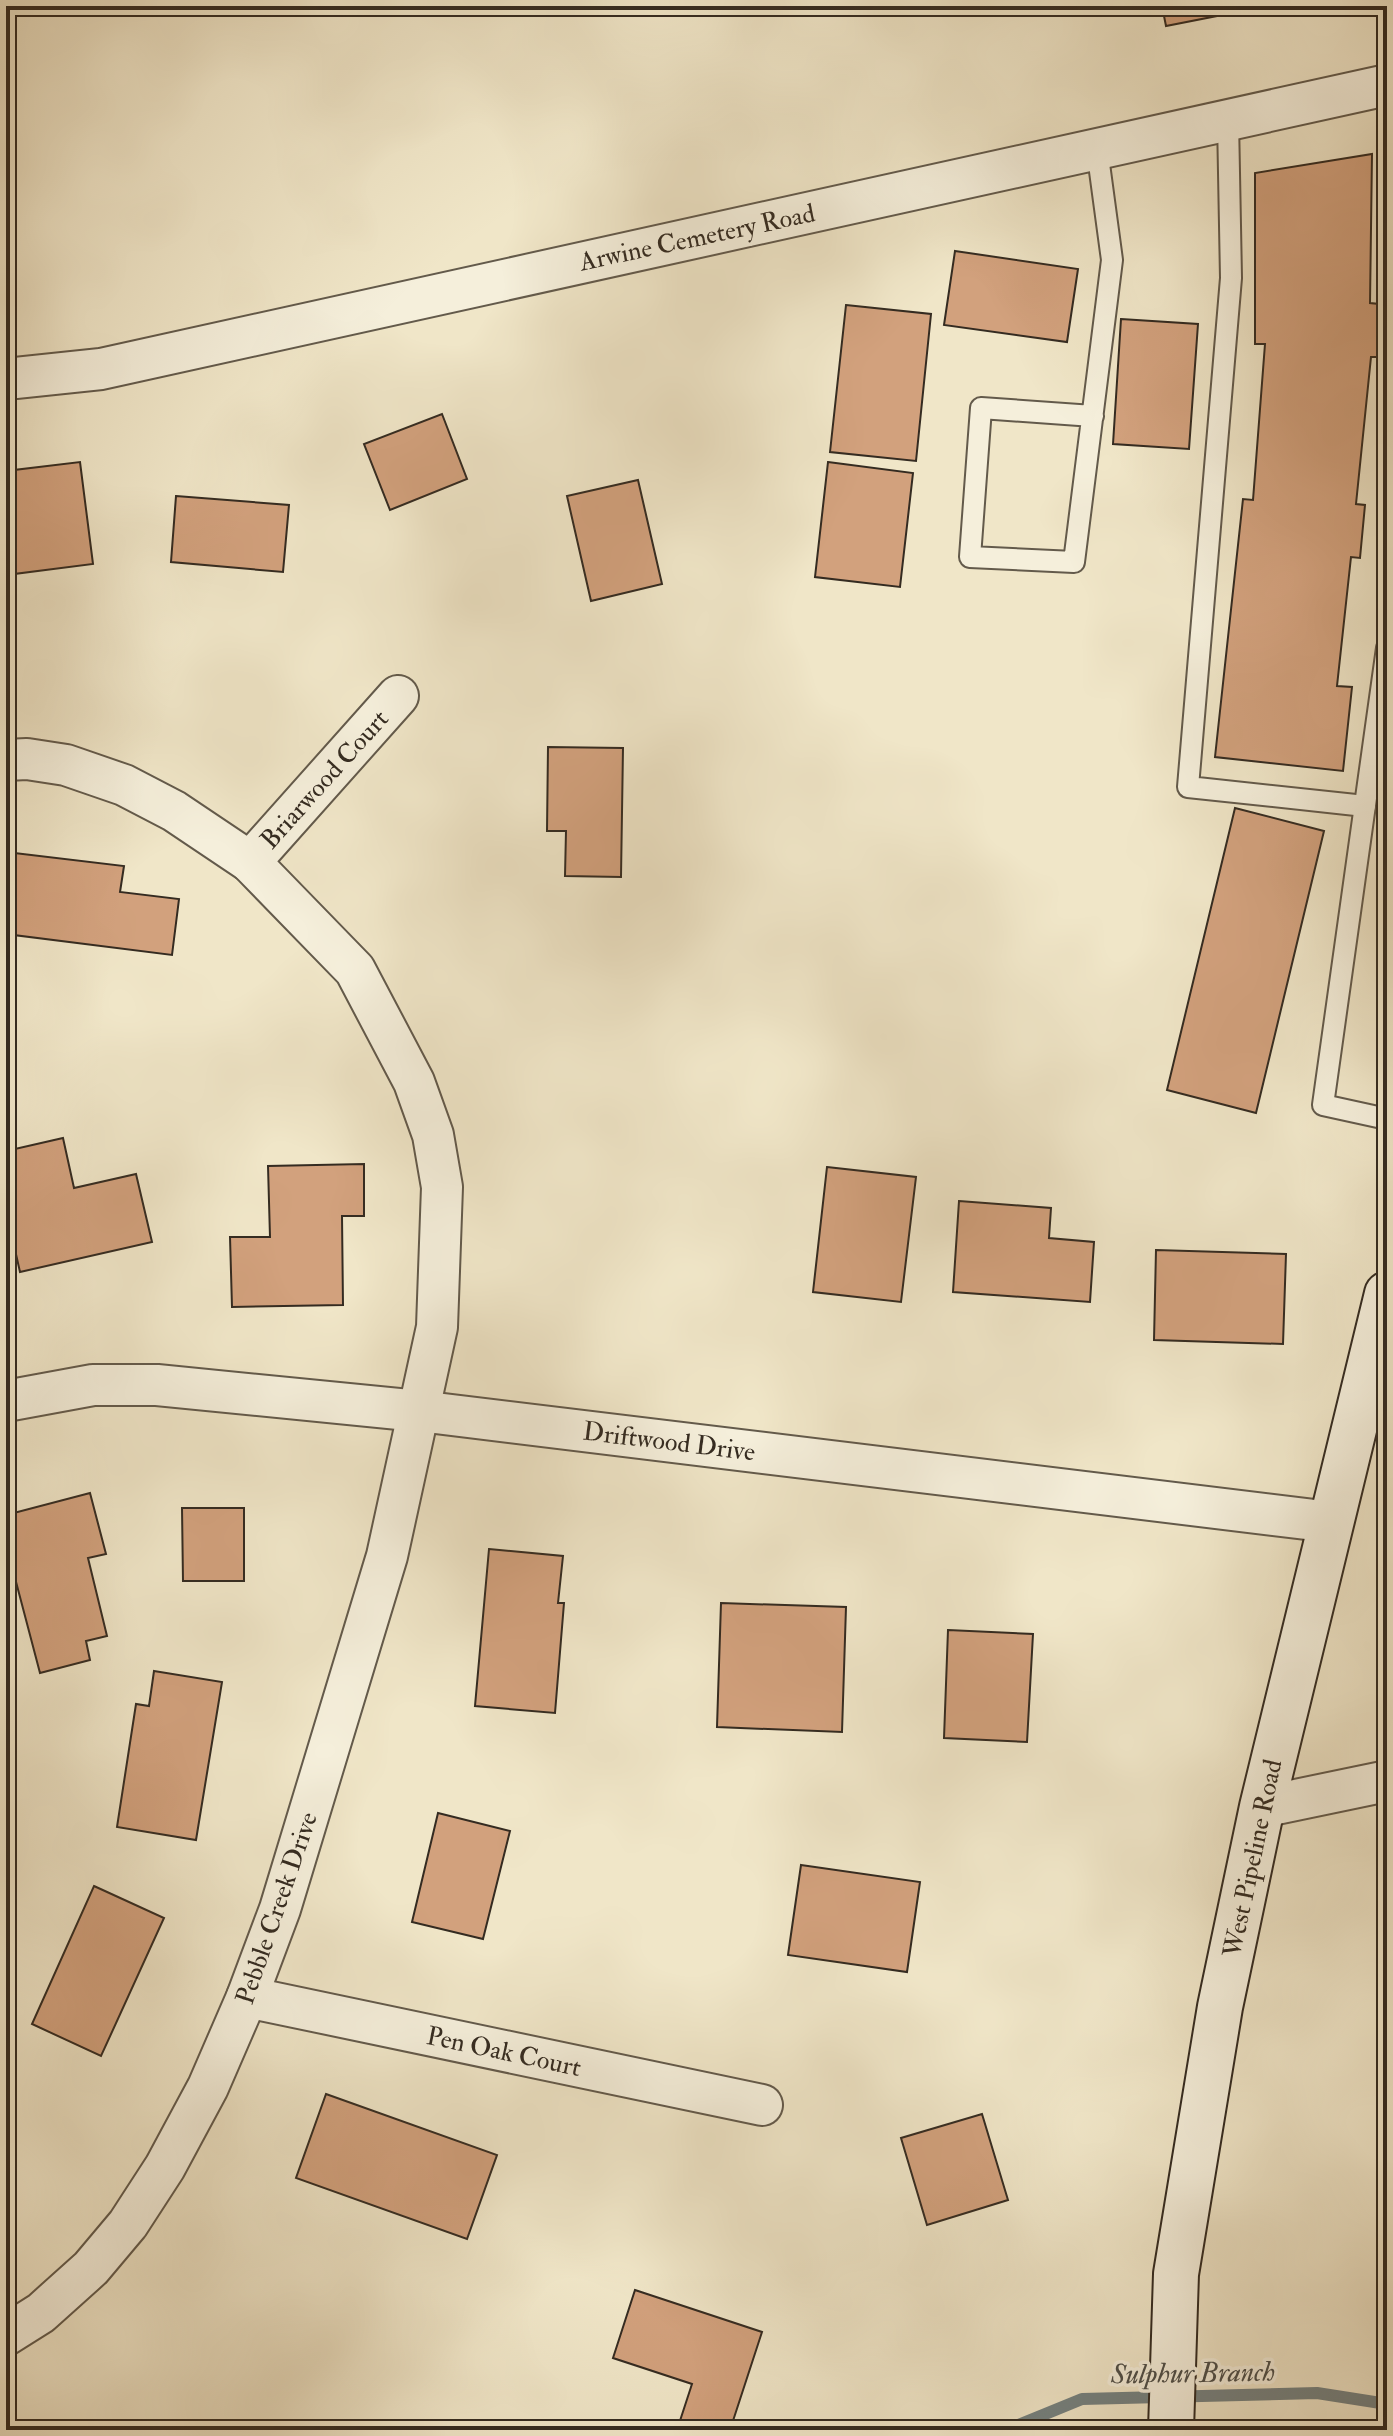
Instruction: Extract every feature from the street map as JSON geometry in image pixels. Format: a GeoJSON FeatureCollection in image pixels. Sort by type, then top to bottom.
{"type":"FeatureCollection","features":[{"type":"Feature","properties":{"kind":"main road","name":"West Pipeline Road"},"geometry":{"type":"LineString","coordinates":[[1171,2430],[1176,2274],[1220,2007],[1262,1807],[1387,1294]]}},
{"type":"Feature","properties":{"kind":"street","name":"Arwine Cemetery Road"},"geometry":{"type":"LineString","coordinates":[[6,379],[101,369],[1387,85]]}},
{"type":"Feature","properties":{"kind":"street","name":"Briarwood Court"},"geometry":{"type":"LineString","coordinates":[[250,862],[398,696]]}},
{"type":"Feature","properties":{"kind":"street","name":"Pebble Creek Drive"},"geometry":{"type":"LineString","coordinates":[[6,760],[27,759],[66,765],[124,785],[174,811],[250,862],[355,970],[414,1082],[433,1135],[442,1187],[437,1327],[387,1556],[280,1909],[247,1997],[208,2087],[165,2167],[128,2224],[91,2268],[41,2313],[6,2335]]}},
{"type":"Feature","properties":{"kind":"street","name":"Driftwood Drive"},"geometry":{"type":"LineString","coordinates":[[6,1401],[93,1385],[157,1385],[419,1411],[1331,1522]]}},
{"type":"Feature","properties":{"kind":"street"},"geometry":{"type":"LineString","coordinates":[[1262,1807],[1387,1781]]}},
{"type":"Feature","properties":{"kind":"street","name":"Pen Oak Court"},"geometry":{"type":"LineString","coordinates":[[247,1997],[762,2105]]}},
{"type":"Feature","properties":{"kind":"lane"},"geometry":{"type":"LineString","coordinates":[[1228,120],[1231,278],[1188,787],[1365,806]]}},
{"type":"Feature","properties":{"kind":"lane"},"geometry":{"type":"LineString","coordinates":[[1093,416],[981,408],[970,557],[1074,562],[1093,416],[1112,260],[1097,149]]}},
{"type":"Feature","properties":{"kind":"lane"},"geometry":{"type":"LineString","coordinates":[[1387,648],[1379,758],[1365,806],[1323,1105],[1387,1119]]}},
{"type":"Feature","properties":{"kind":"building"},"geometry":{"type":"Polygon","coordinates":[[[1162,6],[1268,6],[1166,26],[1162,6]]]}},
{"type":"Feature","properties":{"kind":"building"},"geometry":{"type":"Polygon","coordinates":[[[1372,154],[1370,303],[1379,304],[1379,357],[1371,357],[1356,504],[1365,505],[1360,558],[1351,557],[1337,686],[1352,687],[1343,771],[1215,757],[1243,499],[1253,500],[1265,344],[1255,344],[1255,173],[1372,154]]]}},
{"type":"Feature","properties":{"kind":"building"},"geometry":{"type":"Polygon","coordinates":[[[955,251],[1078,269],[1067,342],[944,325],[955,251]]]}},
{"type":"Feature","properties":{"kind":"building"},"geometry":{"type":"Polygon","coordinates":[[[846,305],[931,314],[916,461],[830,452],[846,305]]]}},
{"type":"Feature","properties":{"kind":"building"},"geometry":{"type":"Polygon","coordinates":[[[1121,319],[1198,324],[1189,449],[1113,444],[1121,319]]]}},
{"type":"Feature","properties":{"kind":"building"},"geometry":{"type":"Polygon","coordinates":[[[442,414],[467,479],[390,510],[364,444],[442,414]]]}},
{"type":"Feature","properties":{"kind":"building"},"geometry":{"type":"Polygon","coordinates":[[[80,462],[93,564],[6,575],[6,471],[80,462]]]}},
{"type":"Feature","properties":{"kind":"building"},"geometry":{"type":"Polygon","coordinates":[[[828,462],[913,473],[900,587],[815,577],[828,462]]]}},
{"type":"Feature","properties":{"kind":"building"},"geometry":{"type":"Polygon","coordinates":[[[638,480],[662,584],[591,601],[567,496],[638,480]]]}},
{"type":"Feature","properties":{"kind":"building"},"geometry":{"type":"Polygon","coordinates":[[[176,496],[289,505],[283,572],[171,562],[176,496]]]}},
{"type":"Feature","properties":{"kind":"building"},"geometry":{"type":"Polygon","coordinates":[[[548,747],[623,748],[621,877],[565,876],[566,831],[547,831],[548,747]]]}},
{"type":"Feature","properties":{"kind":"building"},"geometry":{"type":"Polygon","coordinates":[[[1235,808],[1324,831],[1256,1113],[1167,1090],[1235,808]]]}},
{"type":"Feature","properties":{"kind":"building"},"geometry":{"type":"Polygon","coordinates":[[[6,852],[124,866],[120,892],[179,899],[172,955],[6,934],[6,852]]]}},
{"type":"Feature","properties":{"kind":"building"},"geometry":{"type":"Polygon","coordinates":[[[63,1138],[74,1188],[136,1174],[152,1242],[20,1272],[6,1210],[6,1151],[63,1138]]]}},
{"type":"Feature","properties":{"kind":"building"},"geometry":{"type":"Polygon","coordinates":[[[364,1164],[364,1216],[342,1216],[343,1305],[232,1307],[230,1237],[270,1237],[268,1166],[364,1164]]]}},
{"type":"Feature","properties":{"kind":"building"},"geometry":{"type":"Polygon","coordinates":[[[827,1167],[916,1177],[901,1302],[813,1292],[827,1167]]]}},
{"type":"Feature","properties":{"kind":"building"},"geometry":{"type":"Polygon","coordinates":[[[959,1201],[1051,1208],[1049,1238],[1094,1242],[1090,1302],[953,1292],[959,1201]]]}},
{"type":"Feature","properties":{"kind":"building"},"geometry":{"type":"Polygon","coordinates":[[[1156,1250],[1286,1254],[1283,1344],[1154,1340],[1156,1250]]]}},
{"type":"Feature","properties":{"kind":"building"},"geometry":{"type":"Polygon","coordinates":[[[90,1493],[106,1554],[88,1558],[107,1636],[86,1641],[90,1660],[40,1673],[15,1578],[6,1581],[6,1515],[90,1493]]]}},
{"type":"Feature","properties":{"kind":"building"},"geometry":{"type":"Polygon","coordinates":[[[182,1508],[244,1508],[244,1581],[183,1581],[182,1508]]]}},
{"type":"Feature","properties":{"kind":"building"},"geometry":{"type":"Polygon","coordinates":[[[489,1549],[563,1556],[558,1603],[564,1603],[555,1713],[475,1706],[489,1549]]]}},
{"type":"Feature","properties":{"kind":"building"},"geometry":{"type":"Polygon","coordinates":[[[721,1603],[846,1607],[842,1732],[717,1727],[721,1603]]]}},
{"type":"Feature","properties":{"kind":"building"},"geometry":{"type":"Polygon","coordinates":[[[948,1630],[1033,1634],[1027,1742],[944,1738],[948,1630]]]}},
{"type":"Feature","properties":{"kind":"building"},"geometry":{"type":"Polygon","coordinates":[[[154,1671],[222,1682],[196,1840],[117,1827],[136,1704],[149,1706],[154,1671]]]}},
{"type":"Feature","properties":{"kind":"building"},"geometry":{"type":"Polygon","coordinates":[[[438,1813],[510,1831],[483,1939],[412,1922],[438,1813]]]}},
{"type":"Feature","properties":{"kind":"building"},"geometry":{"type":"Polygon","coordinates":[[[801,1865],[920,1882],[907,1972],[788,1955],[801,1865]]]}},
{"type":"Feature","properties":{"kind":"building"},"geometry":{"type":"Polygon","coordinates":[[[94,1886],[164,1918],[101,2056],[32,2024],[94,1886]]]}},
{"type":"Feature","properties":{"kind":"building"},"geometry":{"type":"Polygon","coordinates":[[[326,2094],[497,2155],[467,2239],[296,2178],[326,2094]]]}},
{"type":"Feature","properties":{"kind":"building"},"geometry":{"type":"Polygon","coordinates":[[[982,2114],[1008,2200],[927,2225],[901,2138],[982,2114]]]}},
{"type":"Feature","properties":{"kind":"building"},"geometry":{"type":"Polygon","coordinates":[[[635,2290],[762,2332],[730,2430],[677,2430],[692,2384],[613,2358],[635,2290]]]}},
{"type":"Feature","properties":{"kind":"waterway","name":"Sulphur Branch"},"geometry":{"type":"LineString","coordinates":[[1006,2430],[1082,2399],[1317,2393],[1387,2404]]}}]}
